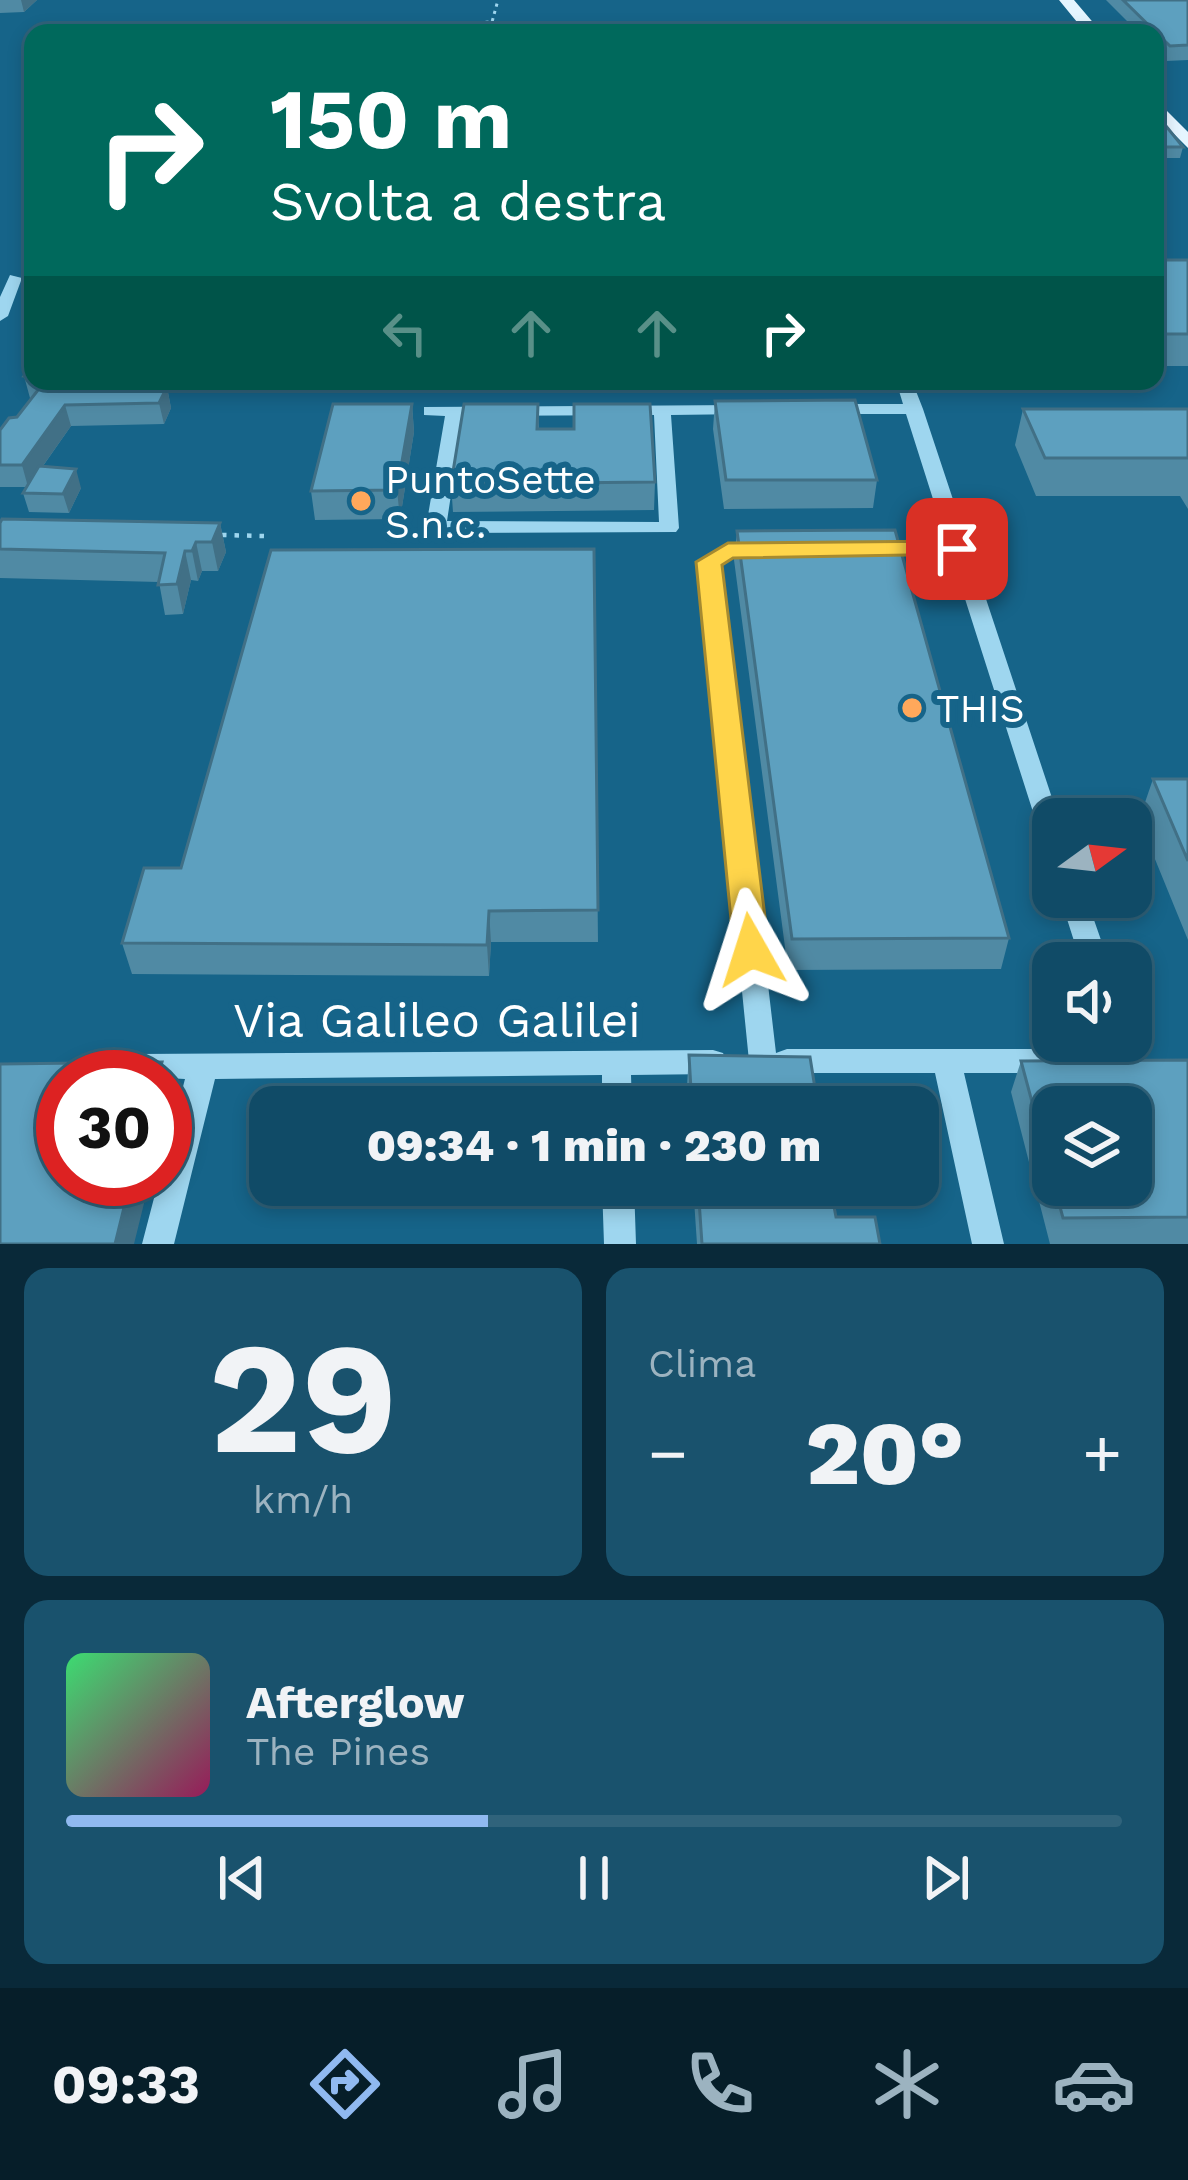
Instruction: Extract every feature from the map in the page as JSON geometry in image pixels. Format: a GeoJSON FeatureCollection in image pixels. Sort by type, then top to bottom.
{"type":"FeatureCollection","features":[{"type":"Feature","properties":{"kind":"main road"},"geometry":{"type":"LineString","coordinates":[[1066,0],[1086,24]]}},
{"type":"Feature","properties":{"kind":"main road"},"geometry":{"type":"LineString","coordinates":[[1164,114],[1186,138]]}},
{"type":"Feature","properties":{"kind":"street"},"geometry":{"type":"LineString","coordinates":[[0,316],[16,278]]}},
{"type":"Feature","properties":{"kind":"street"},"geometry":{"type":"LineString","coordinates":[[907,390],[1040,798]]}},
{"type":"Feature","properties":{"kind":"street"},"geometry":{"type":"LineString","coordinates":[[804,410],[914,409]]}},
{"type":"Feature","properties":{"kind":"street"},"geometry":{"type":"LineString","coordinates":[[430,411],[758,410]]}},
{"type":"Feature","properties":{"kind":"street"},"geometry":{"type":"LineString","coordinates":[[455,411],[436,527],[669,528],[662,411]]}},
{"type":"Feature","properties":{"kind":"street"},"geometry":{"type":"LineString","coordinates":[[842,549],[957,549]]}},
{"type":"Feature","properties":{"kind":"street"},"geometry":{"type":"LineString","coordinates":[[763,1061],[709,562],[728,550],[796,550]]}},
{"type":"Feature","properties":{"kind":"street","name":"Via Galileo Galilei"},"geometry":{"type":"LineString","coordinates":[[192,1067],[1032,1060]]}},
{"type":"Feature","properties":{"kind":"street"},"geometry":{"type":"LineString","coordinates":[[947,1062],[988,1244]]}},
{"type":"Feature","properties":{"kind":"street"},"geometry":{"type":"LineString","coordinates":[[616,1064],[617,1086]]}},
{"type":"Feature","properties":{"kind":"street"},"geometry":{"type":"LineString","coordinates":[[158,1244],[203,1067]]}},
{"type":"Feature","properties":{"kind":"street"},"geometry":{"type":"LineString","coordinates":[[619,1206],[620,1244]]}},
{"type":"Feature","properties":{"kind":"path"},"geometry":{"type":"LineString","coordinates":[[463,23],[493,22],[498,0]]}},
{"type":"Feature","properties":{"kind":"path"},"geometry":{"type":"LineString","coordinates":[[216,535],[264,536]]}},
{"type":"Feature","properties":{"kind":"building"},"geometry":{"type":"Polygon","coordinates":[[[1123,0],[1188,0],[1188,45],[1170,46],[1164,40],[1164,24],[1148,24],[1123,0]]]}},
{"type":"Feature","properties":{"kind":"building"},"geometry":{"type":"Polygon","coordinates":[[[1164,126],[1166,126],[1183,147],[1164,147],[1164,126]]]}},
{"type":"Feature","properties":{"kind":"building"},"geometry":{"type":"Polygon","coordinates":[[[1164,260],[1188,260],[1188,334],[1164,334],[1164,260]]]}},
{"type":"Feature","properties":{"kind":"building"},"geometry":{"type":"Polygon","coordinates":[[[38,390],[166,390],[159,403],[65,405],[22,465],[0,465],[0,430],[9,418],[17,417],[38,390]]]}},
{"type":"Feature","properties":{"kind":"building"},"geometry":{"type":"Polygon","coordinates":[[[855,400],[877,480],[726,480],[715,401],[855,400]]]}},
{"type":"Feature","properties":{"kind":"building"},"geometry":{"type":"Polygon","coordinates":[[[333,404],[412,404],[397,490],[311,491],[333,404]]]}},
{"type":"Feature","properties":{"kind":"building"},"geometry":{"type":"Polygon","coordinates":[[[464,404],[538,404],[537,429],[574,429],[574,404],[650,404],[655,482],[451,484],[464,404]]]}},
{"type":"Feature","properties":{"kind":"building"},"geometry":{"type":"Polygon","coordinates":[[[1023,409],[1188,409],[1188,458],[1045,458],[1023,409]]]}},
{"type":"Feature","properties":{"kind":"building"},"geometry":{"type":"Polygon","coordinates":[[[39,466],[76,469],[63,494],[23,493],[39,466]]]}},
{"type":"Feature","properties":{"kind":"building"},"geometry":{"type":"Polygon","coordinates":[[[2,519],[220,523],[212,542],[196,542],[192,551],[185,551],[177,584],[158,585],[165,553],[0,549],[2,519]]]}},
{"type":"Feature","properties":{"kind":"building"},"geometry":{"type":"Polygon","coordinates":[[[895,530],[1009,938],[792,939],[737,531],[895,530]]]}},
{"type":"Feature","properties":{"kind":"building"},"geometry":{"type":"Polygon","coordinates":[[[594,549],[598,910],[489,911],[487,945],[122,943],[144,868],[181,868],[271,550],[594,549]]]}},
{"type":"Feature","properties":{"kind":"building"},"geometry":{"type":"Polygon","coordinates":[[[1153,779],[1188,779],[1188,861],[1153,779]]]}},
{"type":"Feature","properties":{"kind":"building"},"geometry":{"type":"Polygon","coordinates":[[[689,1055],[810,1057],[815,1086],[691,1086],[689,1055]]]}},
{"type":"Feature","properties":{"kind":"building"},"geometry":{"type":"Polygon","coordinates":[[[1188,1060],[1188,1217],[1063,1218],[1060,1206],[1152,1206],[1152,1086],[1032,1086],[1032,1102],[1021,1061],[1188,1060]]]}},
{"type":"Feature","properties":{"kind":"building"},"geometry":{"type":"Polygon","coordinates":[[[0,1064],[36,1064],[36,1206],[124,1206],[115,1244],[0,1244],[0,1064]]]}},
{"type":"Feature","properties":{"kind":"building"},"geometry":{"type":"Polygon","coordinates":[[[699,1206],[834,1206],[836,1217],[875,1217],[880,1244],[702,1244],[699,1206]]]}},
{"type":"Feature","properties":{"kind":"place","name":"PuntoSette S.n.c."},"geometry":{"type":"Point","coordinates":[361,501]}},
{"type":"Feature","properties":{"kind":"place","name":"THIS"},"geometry":{"type":"Point","coordinates":[912,708]}},
{"type":"Feature","properties":{"kind":"route"},"geometry":{"type":"LineString","coordinates":[[751,950],[709,562],[728,550],[957,549]]}}]}
